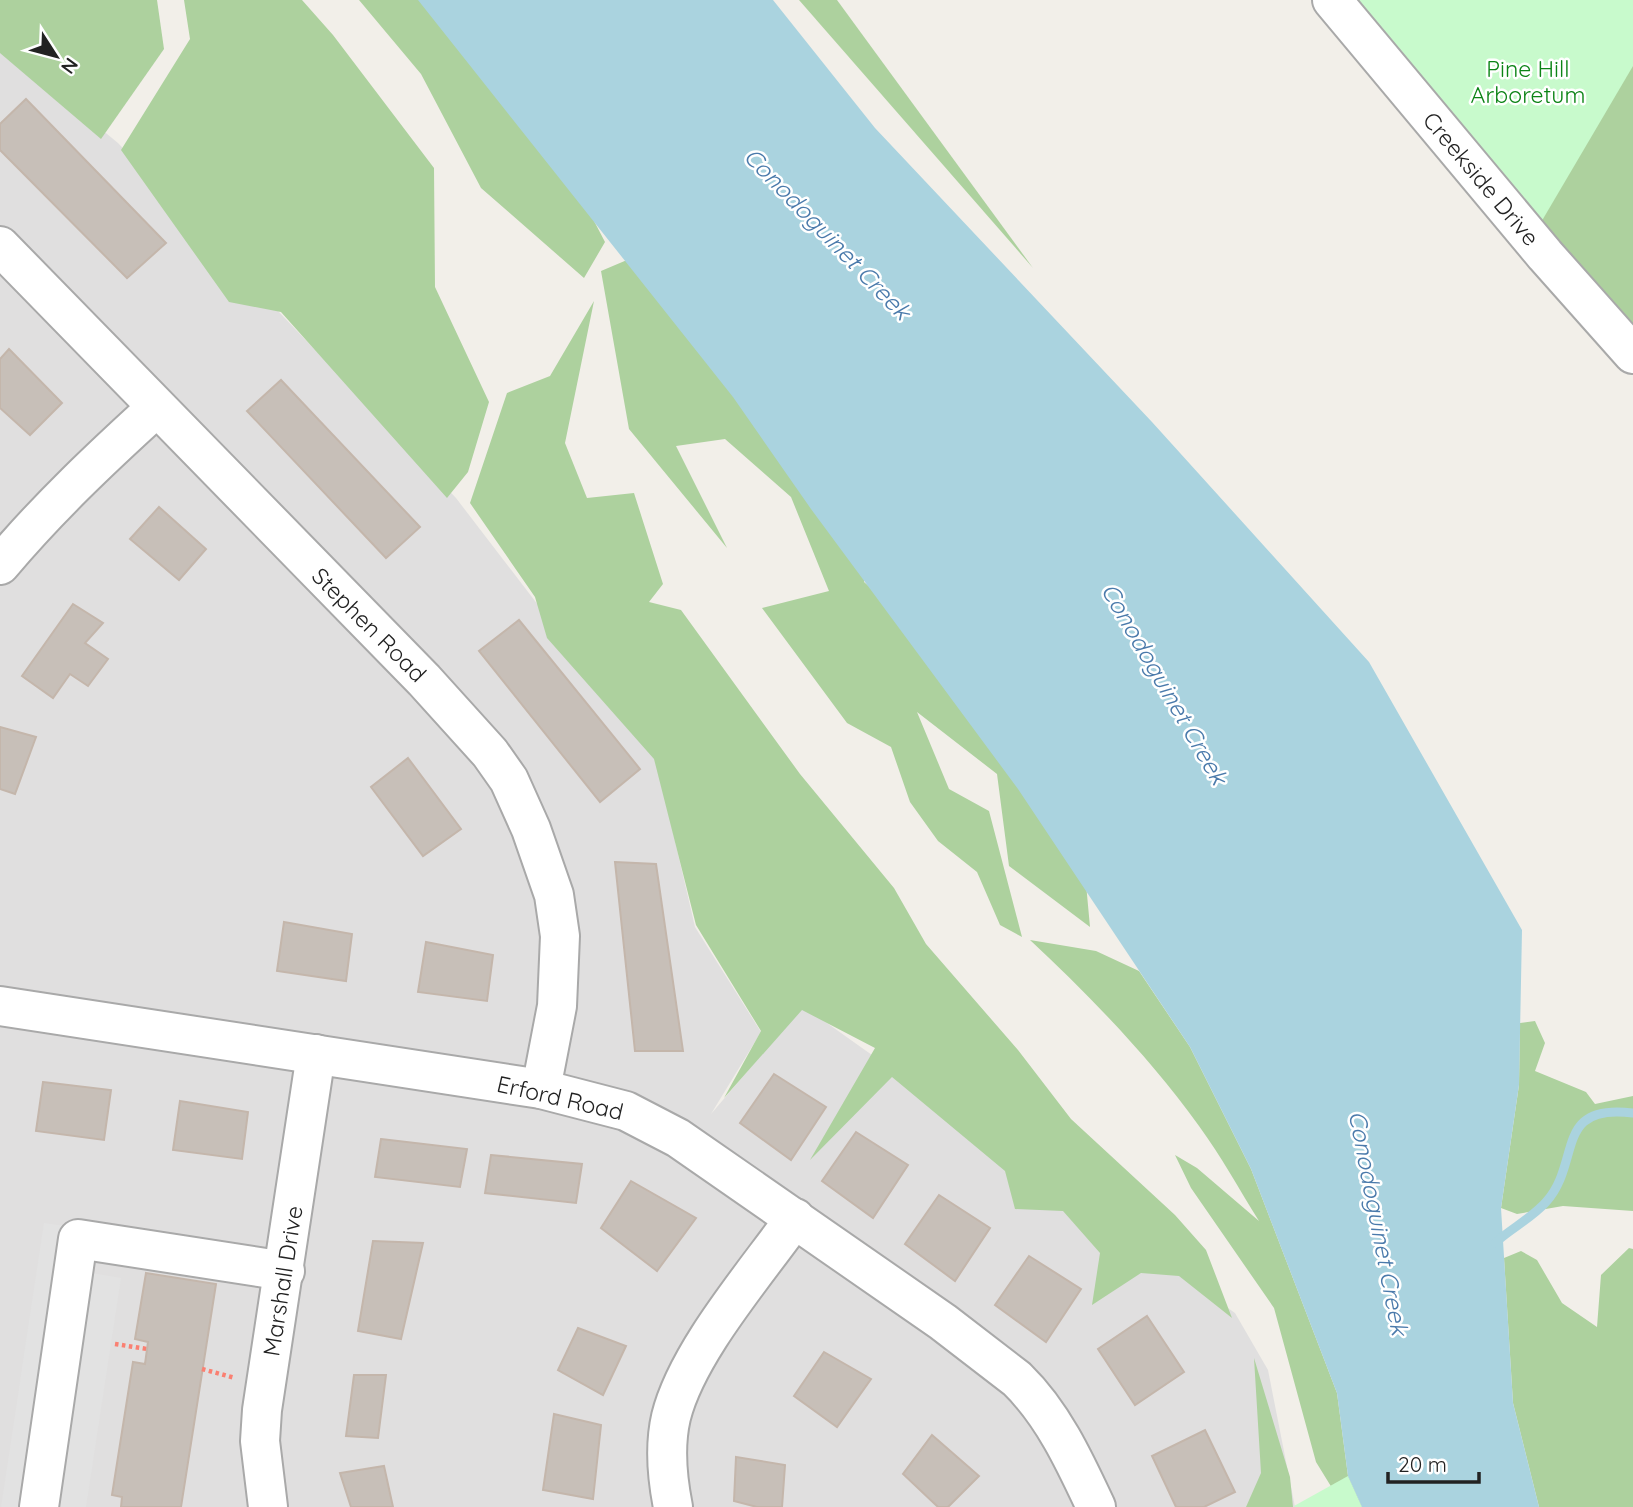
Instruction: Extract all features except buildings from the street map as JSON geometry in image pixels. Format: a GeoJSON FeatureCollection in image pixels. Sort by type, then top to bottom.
{"type":"FeatureCollection","features":[{"type":"Feature","properties":{"kind":"street","name":"Creekside Drive"},"geometry":{"type":"LineString","coordinates":[[1332,0],[1545,255],[1633,354]]}},
{"type":"Feature","properties":{"kind":"street","name":"Stephen Road"},"geometry":{"type":"LineString","coordinates":[[0,246],[424,680],[490,753],[509,780],[531,829],[554,895],[560,936],[557,1006],[541,1089]]}},
{"type":"Feature","properties":{"kind":"street"},"geometry":{"type":"LineString","coordinates":[[0,565],[33,526],[89,469],[156,408]]}},
{"type":"Feature","properties":{"kind":"street","name":"Erford Road"},"geometry":{"type":"LineString","coordinates":[[0,1006],[541,1089],[626,1111],[678,1138],[795,1218],[1017,1379],[1041,1407],[1067,1449],[1096,1507]]}},
{"type":"Feature","properties":{"kind":"street","name":"Marshall Drive"},"geometry":{"type":"LineString","coordinates":[[268,1507],[260,1441],[262,1410],[316,1054]]}},
{"type":"Feature","properties":{"kind":"street"},"geometry":{"type":"LineString","coordinates":[[673,1507],[667,1449],[671,1416],[685,1381],[711,1336],[795,1218]]}},
{"type":"Feature","properties":{"kind":"street"},"geometry":{"type":"LineString","coordinates":[[39,1507],[78,1239],[285,1271]]}},
{"type":"Feature","properties":{"kind":"path"},"geometry":{"type":"LineString","coordinates":[[115,1344],[147,1349]]}},
{"type":"Feature","properties":{"kind":"shaded area"},"geometry":{"type":"Polygon","coordinates":[[[0,46],[118,143],[456,498],[656,759],[695,927],[761,1032],[711,1114],[803,1006],[1235,1313],[1268,1370],[1295,1507],[0,1507],[0,46]]]}},
{"type":"Feature","properties":{"kind":"shaded area"},"geometry":{"type":"Polygon","coordinates":[[[44,1223],[79,1228],[73,1270],[121,1278],[86,1507],[1,1507],[44,1223]]]}},
{"type":"Feature","properties":{"kind":"green space"},"geometry":{"type":"Polygon","coordinates":[[[0,0],[157,0],[164,49],[101,139],[0,53],[0,0]]]}},
{"type":"Feature","properties":{"kind":"green space"},"geometry":{"type":"Polygon","coordinates":[[[184,0],[302,0],[333,35],[434,168],[435,287],[489,402],[468,472],[447,498],[281,312],[229,302],[121,150],[190,39],[184,0]]]}},
{"type":"Feature","properties":{"kind":"green space"},"geometry":{"type":"Polygon","coordinates":[[[359,0],[423,0],[558,152],[605,242],[584,278],[481,188],[421,74],[359,0]]]}},
{"type":"Feature","properties":{"kind":"green space"},"geometry":{"type":"Polygon","coordinates":[[[799,0],[837,0],[1033,268],[799,0]]]}},
{"type":"Feature","properties":{"kind":"green space","name":"Pine Hill Arboretum"},"geometry":{"type":"Polygon","coordinates":[[[1350,0],[1633,0],[1633,66],[1540,224],[1350,0]]]}},
{"type":"Feature","properties":{"kind":"green space","name":"Pine Hill Arboretum"},"geometry":{"type":"Polygon","coordinates":[[[1360,0],[1633,0],[1633,339],[1360,0]]]}},
{"type":"Feature","properties":{"kind":"green space"},"geometry":{"type":"Polygon","coordinates":[[[627,260],[865,537],[864,582],[984,687],[1084,862],[1090,927],[1009,866],[997,774],[917,712],[949,789],[989,811],[1022,937],[1000,925],[977,872],[938,841],[910,802],[891,747],[847,723],[762,608],[829,591],[791,497],[725,439],[676,446],[727,548],[629,429],[601,271],[627,260]]]}},
{"type":"Feature","properties":{"kind":"green space"},"geometry":{"type":"Polygon","coordinates":[[[594,301],[565,443],[587,498],[634,493],[663,584],[649,602],[681,610],[800,774],[894,888],[926,944],[1018,1050],[1071,1119],[1175,1215],[1206,1250],[1232,1318],[1179,1276],[1141,1273],[1092,1305],[1100,1253],[1063,1211],[1015,1209],[1005,1171],[892,1077],[810,1160],[875,1048],[802,1010],[724,1098],[761,1031],[696,925],[654,759],[547,638],[535,597],[470,503],[507,393],[550,376],[594,301]]]}},
{"type":"Feature","properties":{"kind":"green space"},"geometry":{"type":"Polygon","coordinates":[[[1030,940],[1096,951],[1139,971],[1190,1047],[1251,1169],[1337,1393],[1348,1476],[1362,1507],[1340,1501],[1316,1462],[1274,1308],[1191,1188],[1175,1155],[1197,1168],[1259,1221],[1207,1137],[1160,1076],[1097,1006],[1030,940]]]}},
{"type":"Feature","properties":{"kind":"green space"},"geometry":{"type":"Polygon","coordinates":[[[1535,1021],[1545,1043],[1535,1071],[1586,1092],[1595,1104],[1633,1096],[1633,1211],[1563,1206],[1517,1214],[1501,1208],[1519,1085],[1520,1023],[1535,1021]]]}},
{"type":"Feature","properties":{"kind":"green space"},"geometry":{"type":"Polygon","coordinates":[[[1629,1248],[1633,1249],[1633,1507],[1539,1507],[1513,1403],[1504,1258],[1521,1251],[1537,1260],[1562,1303],[1597,1327],[1601,1275],[1629,1248]]]}},
{"type":"Feature","properties":{"kind":"green space"},"geometry":{"type":"Polygon","coordinates":[[[1254,1358],[1290,1477],[1293,1507],[1246,1507],[1261,1473],[1254,1358]]]}},
{"type":"Feature","properties":{"kind":"green space"},"geometry":{"type":"Polygon","coordinates":[[[1348,1476],[1362,1507],[1294,1506],[1348,1476]]]}},
{"type":"Feature","properties":{"kind":"water","name":"Conodoguinet Creek"},"geometry":{"type":"Polygon","coordinates":[[[418,0],[773,0],[875,128],[1152,422],[1369,662],[1522,930],[1519,1085],[1501,1208],[1513,1403],[1539,1507],[1362,1507],[1348,1476],[1337,1393],[1251,1169],[1190,1047],[1018,789],[811,509],[733,397],[418,0]]]}},
{"type":"Feature","properties":{"kind":"waterway"},"geometry":{"type":"LineString","coordinates":[[1495,1243],[1546,1202],[1557,1186],[1580,1126],[1591,1117],[1608,1112],[1633,1113]]}}]}
